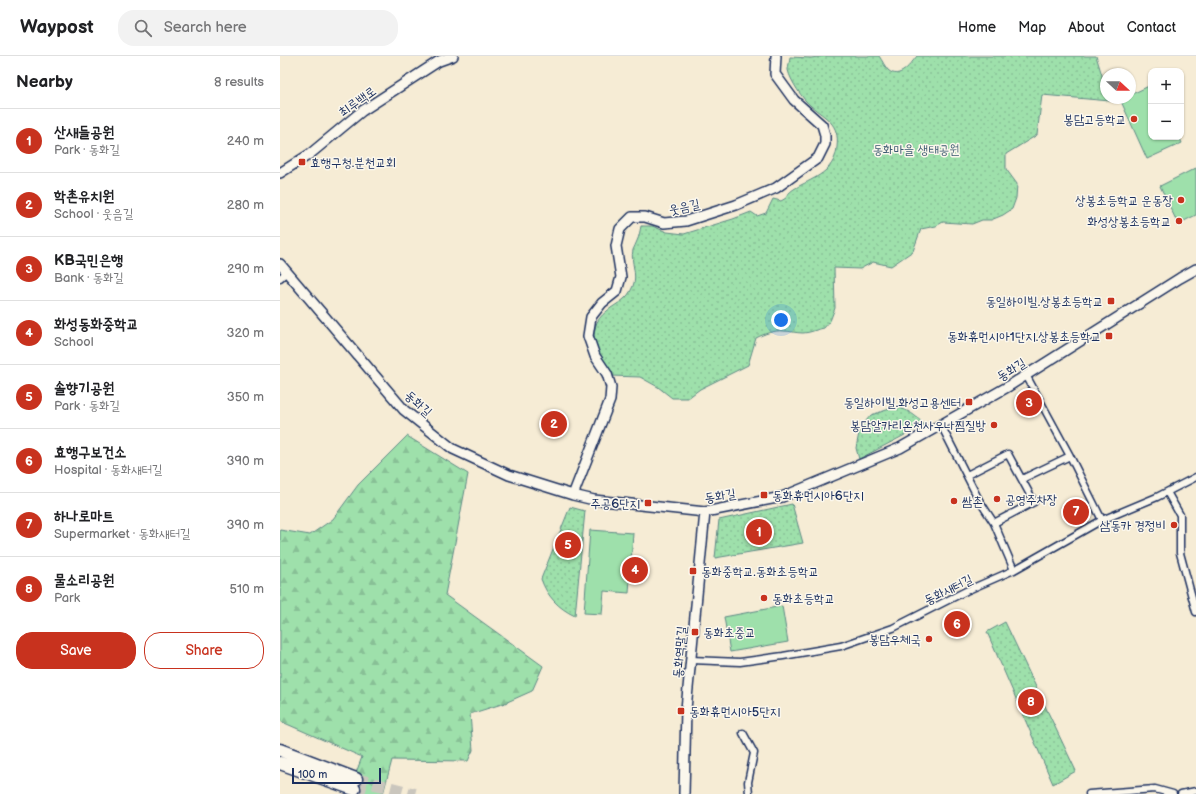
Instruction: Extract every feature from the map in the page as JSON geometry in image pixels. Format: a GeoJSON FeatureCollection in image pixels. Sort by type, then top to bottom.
{"type":"FeatureCollection","features":[{"type":"Feature","properties":{"kind":"highway"},"geometry":{"type":"LineString","coordinates":[[280,750],[355,784],[280,763]]}},
{"type":"Feature","properties":{"kind":"street","name":"최루백로"},"geometry":{"type":"LineString","coordinates":[[280,173],[310,154],[362,111],[439,61],[453,56]]}},
{"type":"Feature","properties":{"kind":"street","name":"웃음길"},"geometry":{"type":"LineString","coordinates":[[573,495],[610,400],[611,387],[607,374],[595,356],[588,336],[591,317],[602,304],[617,291],[621,277],[616,246],[620,229],[632,217],[645,217],[664,223],[686,221],[736,205],[776,188],[818,158],[825,144],[825,135],[822,125],[794,100],[775,74],[776,56]]}},
{"type":"Feature","properties":{"kind":"street","name":"동화길"},"geometry":{"type":"LineString","coordinates":[[280,264],[284,275],[404,410],[453,449],[509,475],[573,495],[594,500],[705,512],[782,497],[900,448],[1026,375],[1196,269]]}},
{"type":"Feature","properties":{"kind":"street"},"geometry":{"type":"LineString","coordinates":[[1026,375],[1070,456],[1102,520]]}},
{"type":"Feature","properties":{"kind":"street"},"geometry":{"type":"LineString","coordinates":[[941,424],[979,500],[994,523],[1014,570]]}},
{"type":"Feature","properties":{"kind":"street"},"geometry":{"type":"LineString","coordinates":[[967,475],[1008,454],[1034,502],[994,523]]}},
{"type":"Feature","properties":{"kind":"street"},"geometry":{"type":"LineString","coordinates":[[1022,479],[1070,456]]}},
{"type":"Feature","properties":{"kind":"street","name":"동화새터길"},"geometry":{"type":"LineString","coordinates":[[691,660],[740,662],[783,656],[841,646],[894,628],[966,591],[1014,570],[1102,520],[1167,492],[1196,477]]}},
{"type":"Feature","properties":{"kind":"street"},"geometry":{"type":"LineString","coordinates":[[1167,492],[1180,515],[1180,553],[1196,612]]}},
{"type":"Feature","properties":{"kind":"street","name":"동화역말길"},"geometry":{"type":"LineString","coordinates":[[684,794],[686,709],[705,512]]}},
{"type":"Feature","properties":{"kind":"street"},"geometry":{"type":"LineString","coordinates":[[743,733],[754,753],[748,782],[749,794]]}},
{"type":"Feature","properties":{"kind":"street"},"geometry":{"type":"LineString","coordinates":[[1089,794],[1155,789],[1174,794]]}},
{"type":"Feature","properties":{"kind":"street"},"geometry":{"type":"LineString","coordinates":[[1182,794],[1196,792]]}},
{"type":"Feature","properties":{"kind":"green space","name":"동화마을 생태공원"},"geometry":{"type":"Polygon","coordinates":[[[825,56],[879,56],[888,70],[892,73],[897,73],[905,70],[917,56],[1096,56],[1100,69],[1100,100],[1042,95],[1037,135],[1006,154],[1006,169],[1017,184],[1016,198],[1012,209],[991,220],[982,220],[972,224],[943,222],[936,226],[921,229],[913,251],[891,266],[873,262],[860,269],[834,268],[835,308],[830,321],[824,328],[803,333],[776,331],[756,338],[748,365],[700,389],[688,398],[672,398],[658,387],[640,377],[611,376],[598,352],[595,343],[595,326],[607,311],[625,298],[631,291],[635,277],[632,254],[641,226],[652,226],[667,232],[684,234],[751,212],[757,216],[766,213],[773,199],[781,201],[786,198],[792,190],[820,175],[833,161],[836,155],[837,147],[836,132],[834,127],[804,99],[794,84],[788,70],[790,57],[811,58],[825,56]]]}},
{"type":"Feature","properties":{"kind":"green space"},"geometry":{"type":"Polygon","coordinates":[[[1148,86],[1148,140],[1180,140],[1182,143],[1147,159],[1122,104],[1136,104],[1136,92],[1148,86]]]}},
{"type":"Feature","properties":{"kind":"green space","name":"상봉초등학교 운동장"},"geometry":{"type":"Polygon","coordinates":[[[1196,168],[1196,215],[1178,224],[1160,186],[1196,168]]]}},
{"type":"Feature","properties":{"kind":"green space"},"geometry":{"type":"Polygon","coordinates":[[[896,407],[912,413],[924,425],[859,459],[856,448],[860,428],[871,415],[896,407]]]}},
{"type":"Feature","properties":{"kind":"green space"},"geometry":{"type":"Polygon","coordinates":[[[407,436],[468,474],[445,595],[543,666],[532,691],[505,703],[470,714],[473,750],[468,761],[392,760],[383,794],[348,794],[362,757],[280,721],[280,530],[310,535],[333,519],[358,485],[407,436]]]}},
{"type":"Feature","properties":{"kind":"green space"},"geometry":{"type":"Polygon","coordinates":[[[792,504],[803,543],[715,558],[719,520],[792,504]]]}},
{"type":"Feature","properties":{"kind":"green space"},"geometry":{"type":"Polygon","coordinates":[[[570,507],[585,511],[575,616],[563,609],[554,601],[546,591],[541,579],[570,507]]]}},
{"type":"Feature","properties":{"kind":"green space"},"geometry":{"type":"Polygon","coordinates":[[[590,530],[633,533],[629,593],[604,591],[602,614],[584,613],[590,530]]]}},
{"type":"Feature","properties":{"kind":"green space"},"geometry":{"type":"Polygon","coordinates":[[[782,606],[788,642],[730,652],[724,617],[782,606]]]}},
{"type":"Feature","properties":{"kind":"green space"},"geometry":{"type":"Polygon","coordinates":[[[1005,622],[1076,771],[1053,784],[987,632],[1005,622]]]}},
{"type":"Feature","properties":{"kind":"tunnel"},"geometry":{"type":"LineString","coordinates":[[356,779],[415,794]]}},
{"type":"Feature","properties":{"kind":"tunnel"},"geometry":{"type":"LineString","coordinates":[[354,789],[370,794]]}},
{"type":"Feature","properties":{"kind":"place","name":"봉담고등학교"},"geometry":{"type":"Point","coordinates":[1134,119]}},
{"type":"Feature","properties":{"kind":"place","name":"효행구청.분천교회"},"geometry":{"type":"Point","coordinates":[302,162]}},
{"type":"Feature","properties":{"kind":"place","name":"상봉초등학교 운동장"},"geometry":{"type":"Point","coordinates":[1181,200]}},
{"type":"Feature","properties":{"kind":"place","name":"화성상봉초등학교"},"geometry":{"type":"Point","coordinates":[1179,221]}},
{"type":"Feature","properties":{"kind":"place","name":"동일하이빌.상봉초등학교"},"geometry":{"type":"Point","coordinates":[1111,301]}},
{"type":"Feature","properties":{"kind":"place","name":"동화휴먼시아1단지.상봉초등학교"},"geometry":{"type":"Point","coordinates":[1109,336]}},
{"type":"Feature","properties":{"kind":"place","name":"동일하이빌.화성고용센터"},"geometry":{"type":"Point","coordinates":[969,402]}},
{"type":"Feature","properties":{"kind":"place","name":"KB국민은행"},"geometry":{"type":"Point","coordinates":[1029,403]}},
{"type":"Feature","properties":{"kind":"place","name":"학촌유치원"},"geometry":{"type":"Point","coordinates":[554,424]}},
{"type":"Feature","properties":{"kind":"place","name":"봉담알카리온천사우나찜질방"},"geometry":{"type":"Point","coordinates":[994,425]}},
{"type":"Feature","properties":{"kind":"place","name":"동화휴먼시아6단지"},"geometry":{"type":"Point","coordinates":[764,495]}},
{"type":"Feature","properties":{"kind":"place","name":"공영주차장"},"geometry":{"type":"Point","coordinates":[997,499]}},
{"type":"Feature","properties":{"kind":"place","name":"쌈촌"},"geometry":{"type":"Point","coordinates":[954,501]}},
{"type":"Feature","properties":{"kind":"place","name":"주공6단지"},"geometry":{"type":"Point","coordinates":[648,503]}},
{"type":"Feature","properties":{"kind":"place","name":"하나로마트"},"geometry":{"type":"Point","coordinates":[1076,512]}},
{"type":"Feature","properties":{"kind":"place","name":"삼동카 경정비"},"geometry":{"type":"Point","coordinates":[1174,525]}},
{"type":"Feature","properties":{"kind":"place","name":"산새들공원"},"geometry":{"type":"Point","coordinates":[759,532]}},
{"type":"Feature","properties":{"kind":"place","name":"솔향기공원"},"geometry":{"type":"Point","coordinates":[568,545]}},
{"type":"Feature","properties":{"kind":"place","name":"화성동화중학교"},"geometry":{"type":"Point","coordinates":[635,570]}},
{"type":"Feature","properties":{"kind":"place","name":"동화중학교.동화초등학교"},"geometry":{"type":"Point","coordinates":[693,571]}},
{"type":"Feature","properties":{"kind":"place","name":"동화초등학교"},"geometry":{"type":"Point","coordinates":[764,598]}},
{"type":"Feature","properties":{"kind":"place","name":"효행구보건소"},"geometry":{"type":"Point","coordinates":[957,624]}},
{"type":"Feature","properties":{"kind":"place","name":"동화초중교"},"geometry":{"type":"Point","coordinates":[695,632]}},
{"type":"Feature","properties":{"kind":"place","name":"봉담우체국"},"geometry":{"type":"Point","coordinates":[929,639]}},
{"type":"Feature","properties":{"kind":"place","name":"물소리공원"},"geometry":{"type":"Point","coordinates":[1031,702]}},
{"type":"Feature","properties":{"kind":"place","name":"동화휴먼시아5단지"},"geometry":{"type":"Point","coordinates":[681,711]}}]}
